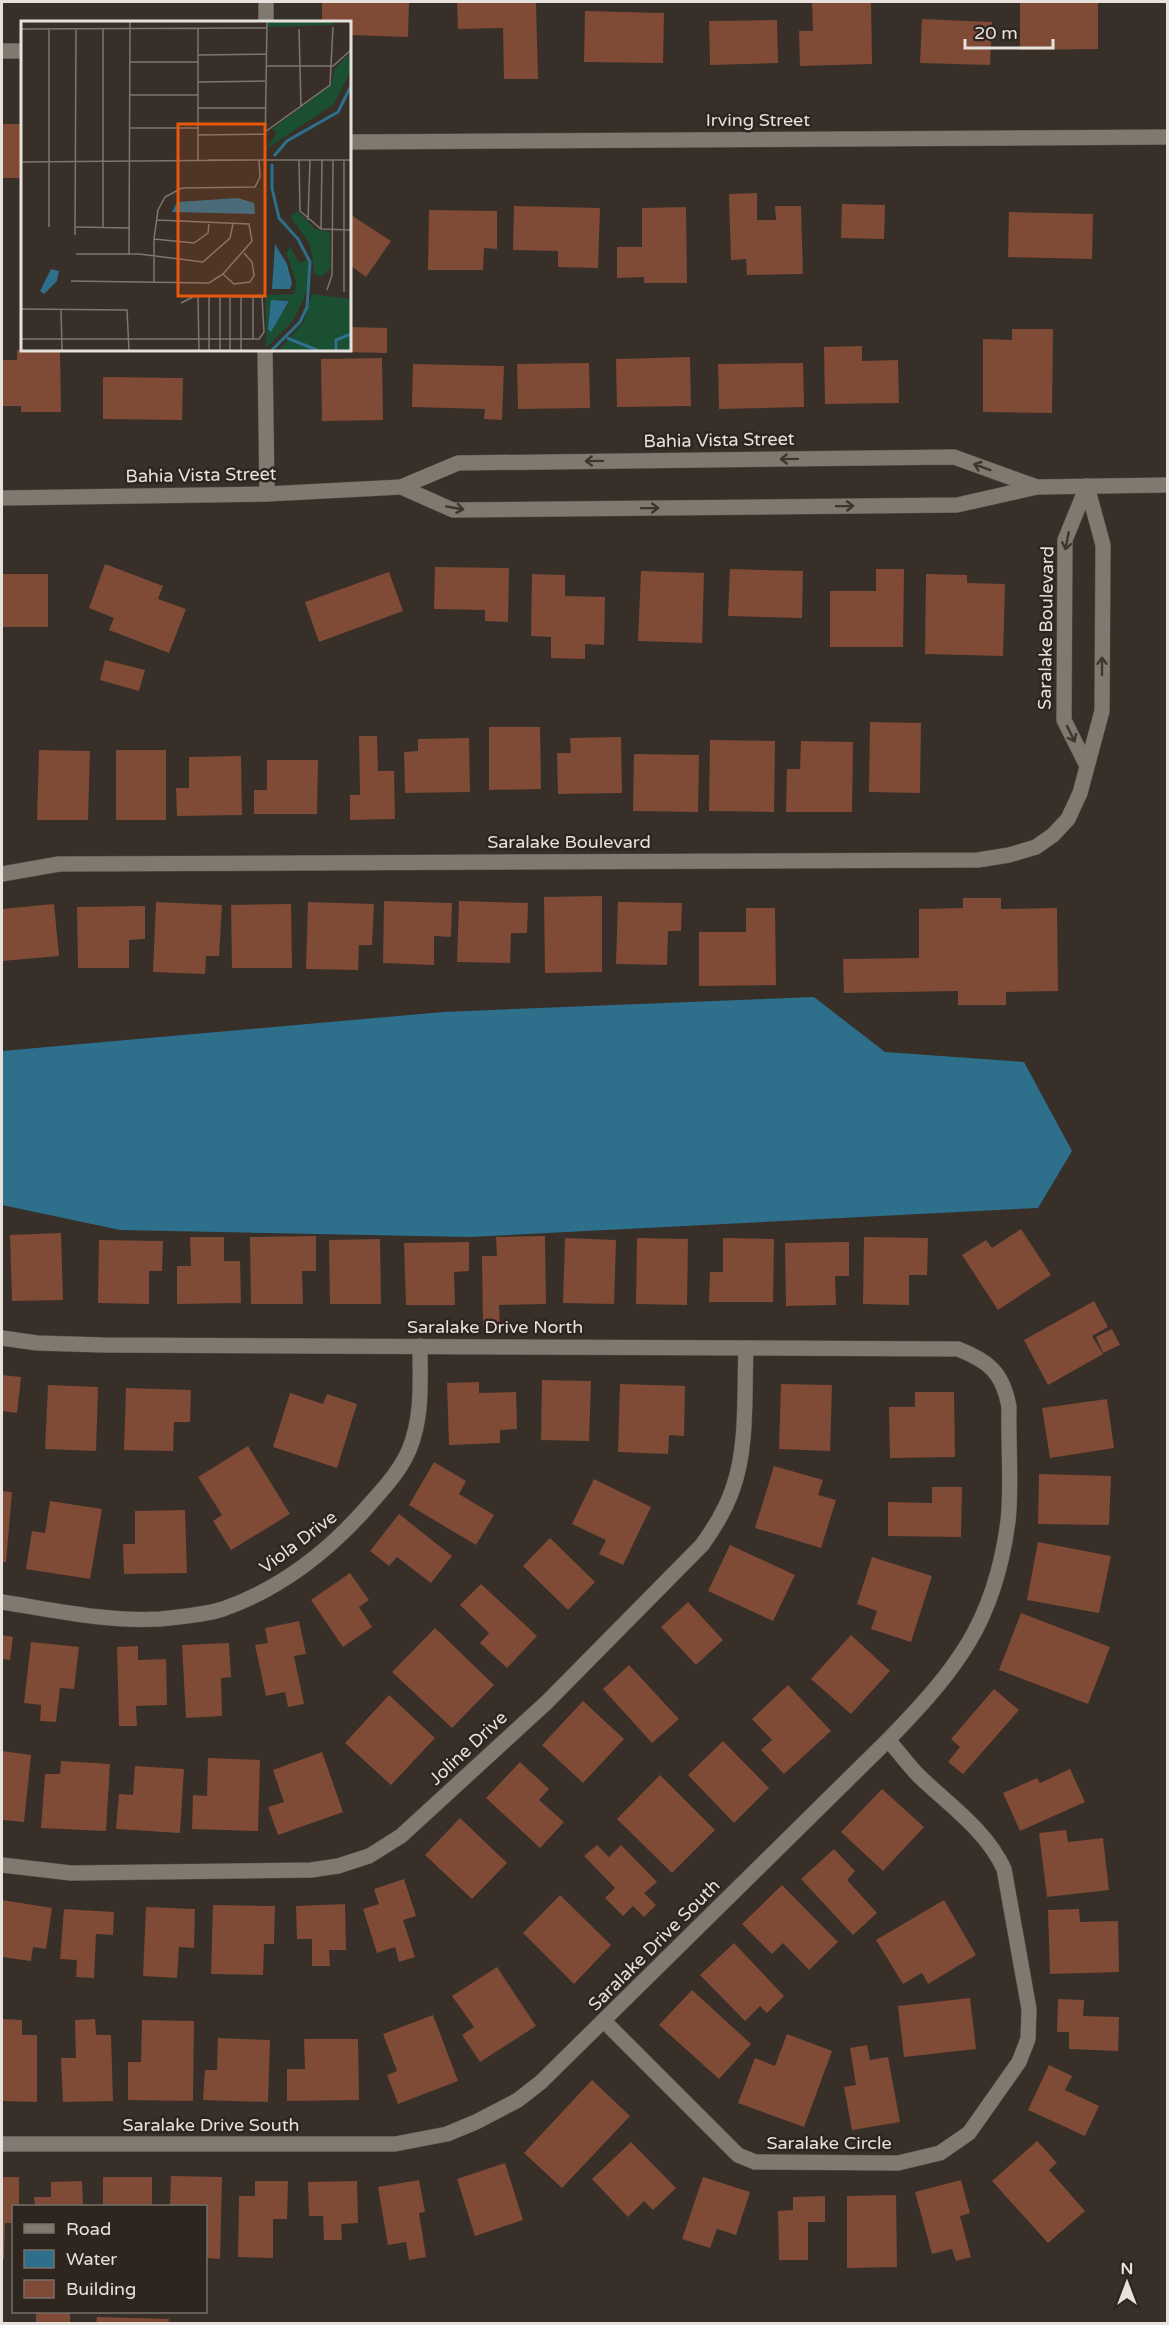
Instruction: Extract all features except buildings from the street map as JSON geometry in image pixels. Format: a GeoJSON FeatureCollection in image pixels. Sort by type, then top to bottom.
{"type":"FeatureCollection","features":[{"type":"Feature","properties":{"kind":"street"},"geometry":{"type":"LineString","coordinates":[[266,2],[266,21]]}},
{"type":"Feature","properties":{"kind":"street"},"geometry":{"type":"LineString","coordinates":[[2,51],[21,51]]}},
{"type":"Feature","properties":{"kind":"street","name":"Irving Street"},"geometry":{"type":"LineString","coordinates":[[351,142],[1167,137]]}},
{"type":"Feature","properties":{"kind":"street"},"geometry":{"type":"LineString","coordinates":[[265,351],[267,494]]}},
{"type":"Feature","properties":{"kind":"street","name":"Bahia Vista Street"},"geometry":{"type":"LineString","coordinates":[[2,498],[267,494],[401,487],[458,463],[954,457],[1037,487]]}},
{"type":"Feature","properties":{"kind":"street","name":"Bahia Vista Street"},"geometry":{"type":"LineString","coordinates":[[401,487],[453,510],[957,505],[1037,487],[1167,485]]}},
{"type":"Feature","properties":{"kind":"street","name":"Saralake Boulevard"},"geometry":{"type":"LineString","coordinates":[[1086,764],[1064,720],[1065,540],[1087,486]]}},
{"type":"Feature","properties":{"kind":"street","name":"Saralake Boulevard"},"geometry":{"type":"LineString","coordinates":[[2,874],[59,864],[978,860],[1010,855],[1036,847],[1053,836],[1068,819],[1080,793],[1102,711],[1103,545],[1087,486]]}},
{"type":"Feature","properties":{"kind":"street","name":"Saralake Drive North"},"geometry":{"type":"LineString","coordinates":[[2,1338],[38,1343],[103,1346],[958,1349],[986,1362]]}},
{"type":"Feature","properties":{"kind":"street","name":"Viola Drive"},"geometry":{"type":"LineString","coordinates":[[2,1602],[95,1616],[159,1619],[220,1610],[258,1595],[284,1580],[310,1562],[351,1526],[398,1472],[409,1449],[421,1405],[420,1347]]}},
{"type":"Feature","properties":{"kind":"street","name":"Joline Drive"},"geometry":{"type":"LineString","coordinates":[[2,1864],[70,1873],[311,1870],[339,1866],[369,1856],[401,1836],[547,1702],[702,1545],[719,1520],[734,1488],[738,1468],[746,1348]]}},
{"type":"Feature","properties":{"kind":"street","name":"Saralake Drive South"},"geometry":{"type":"LineString","coordinates":[[2,2144],[357,2146],[416,2141],[447,2134],[476,2122],[518,2100],[541,2082],[605,2022],[888,1740],[930,1697],[963,1655],[985,1613],[999,1574],[1008,1519],[1009,1407],[1000,1378],[986,1362]]}},
{"type":"Feature","properties":{"kind":"street","name":"Saralake Circle"},"geometry":{"type":"LineString","coordinates":[[605,2022],[738,2155],[755,2162],[898,2163],[940,2152],[969,2133],[1019,2062],[1028,2039],[1029,2009],[1004,1869],[996,1852],[984,1837],[917,1774],[888,1740]]}},
{"type":"Feature","properties":{"kind":"water"},"geometry":{"type":"Polygon","coordinates":[[[814,997],[885,1052],[1024,1062],[1072,1151],[1038,1208],[469,1237],[120,1230],[2,1205],[2,1051],[443,1012],[814,997]]]}}]}
